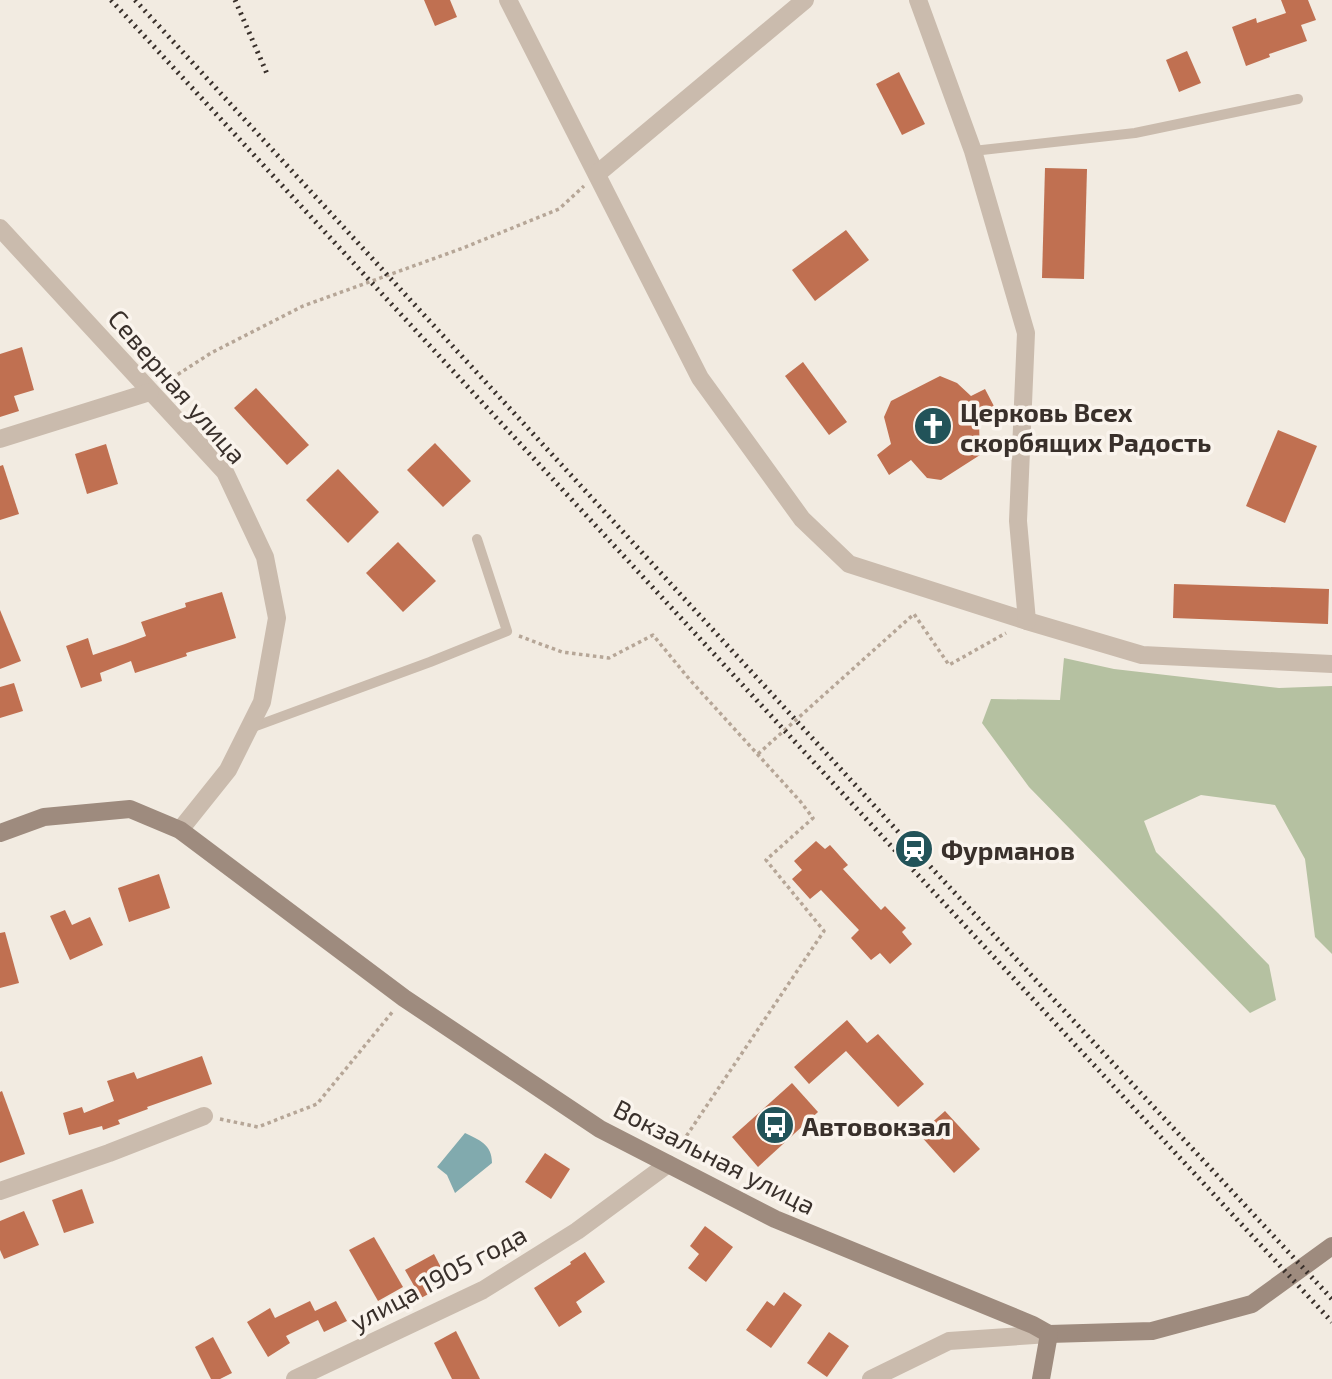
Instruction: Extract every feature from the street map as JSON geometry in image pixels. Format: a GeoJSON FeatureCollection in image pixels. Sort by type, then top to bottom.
{"type":"FeatureCollection","features":[{"type":"Feature","properties":{"kind":"main road","name":"Вокзальная улица"},"geometry":{"type":"LineString","coordinates":[[0,833],[44,817],[130,808],[180,830],[404,998],[600,1129],[775,1219],[1033,1325],[1049,1334],[1152,1331],[1252,1304],[1332,1246]]}},
{"type":"Feature","properties":{"kind":"main road"},"geometry":{"type":"LineString","coordinates":[[1041,1379],[1049,1334]]}},
{"type":"Feature","properties":{"kind":"street"},"geometry":{"type":"LineString","coordinates":[[508,0],[700,378],[802,519],[849,564],[1142,655],[1332,664]]}},
{"type":"Feature","properties":{"kind":"street"},"geometry":{"type":"LineString","coordinates":[[918,0],[973,151],[1026,333],[1018,521],[1027,621]]}},
{"type":"Feature","properties":{"kind":"street"},"geometry":{"type":"LineString","coordinates":[[597,174],[794,3]]}},
{"type":"Feature","properties":{"kind":"street","name":"Северная улица"},"geometry":{"type":"LineString","coordinates":[[0,228],[225,472],[265,557],[277,618],[262,702],[228,770],[180,830]]}},
{"type":"Feature","properties":{"kind":"street"},"geometry":{"type":"LineString","coordinates":[[0,439],[150,392]]}},
{"type":"Feature","properties":{"kind":"street"},"geometry":{"type":"LineString","coordinates":[[0,1191],[204,1116]]}},
{"type":"Feature","properties":{"kind":"street","name":"улица 1905 года"},"geometry":{"type":"LineString","coordinates":[[295,1379],[483,1290],[577,1231],[668,1164]]}},
{"type":"Feature","properties":{"kind":"street"},"geometry":{"type":"LineString","coordinates":[[871,1379],[949,1342],[1049,1334]]}},
{"type":"Feature","properties":{"kind":"lane"},"geometry":{"type":"LineString","coordinates":[[973,151],[1135,133],[1298,99]]}},
{"type":"Feature","properties":{"kind":"lane"},"geometry":{"type":"LineString","coordinates":[[248,729],[507,631],[477,539]]}},
{"type":"Feature","properties":{"kind":"path"},"geometry":{"type":"LineString","coordinates":[[150,392],[211,353],[303,306],[463,248],[559,209],[597,174]]}},
{"type":"Feature","properties":{"kind":"path"},"geometry":{"type":"LineString","coordinates":[[758,754],[914,614],[949,664],[1027,621]]}},
{"type":"Feature","properties":{"kind":"path"},"geometry":{"type":"LineString","coordinates":[[507,631],[562,652],[609,658],[653,635],[813,818],[765,860],[824,931],[668,1164]]}},
{"type":"Feature","properties":{"kind":"path"},"geometry":{"type":"LineString","coordinates":[[204,1116],[258,1127],[317,1104],[404,998]]}},
{"type":"Feature","properties":{"kind":"green space"},"geometry":{"type":"Polygon","coordinates":[[[1064,658],[1114,669],[1279,688],[1332,686],[1332,954],[1315,937],[1305,859],[1275,805],[1201,795],[1144,821],[1156,852],[1269,965],[1276,1000],[1250,1013],[1029,787],[982,723],[991,699],[1060,700],[1064,658]]]}},
{"type":"Feature","properties":{"kind":"water"},"geometry":{"type":"Polygon","coordinates":[[[465,1133],[487,1147],[492,1163],[455,1193],[447,1175],[437,1167],[465,1133]]]}},
{"type":"Feature","properties":{"kind":"building"},"geometry":{"type":"Polygon","coordinates":[[[424,0],[450,0],[457,17],[435,26],[424,0]]]}},
{"type":"Feature","properties":{"kind":"building"},"geometry":{"type":"Polygon","coordinates":[[[1281,0],[1308,0],[1316,20],[1301,25],[1307,41],[1269,54],[1270,57],[1246,66],[1232,27],[1256,18],[1257,23],[1286,13],[1281,0]]]}},
{"type":"Feature","properties":{"kind":"building"},"geometry":{"type":"Polygon","coordinates":[[[1187,51],[1201,83],[1179,92],[1166,60],[1187,51]]]}},
{"type":"Feature","properties":{"kind":"building"},"geometry":{"type":"Polygon","coordinates":[[[899,72],[925,124],[902,135],[876,84],[899,72]]]}},
{"type":"Feature","properties":{"kind":"building"},"geometry":{"type":"Polygon","coordinates":[[[1045,168],[1087,169],[1084,279],[1042,278],[1045,168]]]}},
{"type":"Feature","properties":{"kind":"building"},"geometry":{"type":"Polygon","coordinates":[[[846,230],[869,260],[815,301],[792,270],[846,230]]]}},
{"type":"Feature","properties":{"kind":"building"},"geometry":{"type":"Polygon","coordinates":[[[22,347],[34,390],[14,396],[19,411],[0,417],[0,354],[22,347]]]}},
{"type":"Feature","properties":{"kind":"building"},"geometry":{"type":"Polygon","coordinates":[[[803,362],[847,422],[829,435],[785,376],[803,362]]]}},
{"type":"Feature","properties":{"kind":"building","name":"Церковь Всех скорбящих Радость"},"geometry":{"type":"Polygon","coordinates":[[[940,376],[957,383],[971,396],[985,389],[996,410],[979,422],[980,455],[941,480],[927,478],[911,460],[889,475],[877,455],[891,444],[884,417],[891,401],[940,376]]]}},
{"type":"Feature","properties":{"kind":"building"},"geometry":{"type":"Polygon","coordinates":[[[256,388],[309,445],[287,465],[234,408],[256,388]]]}},
{"type":"Feature","properties":{"kind":"building"},"geometry":{"type":"Polygon","coordinates":[[[1278,430],[1317,446],[1285,523],[1246,506],[1278,430]]]}},
{"type":"Feature","properties":{"kind":"building"},"geometry":{"type":"Polygon","coordinates":[[[435,443],[471,481],[443,507],[407,470],[435,443]]]}},
{"type":"Feature","properties":{"kind":"building"},"geometry":{"type":"Polygon","coordinates":[[[106,444],[118,484],[87,494],[75,454],[106,444]]]}},
{"type":"Feature","properties":{"kind":"building"},"geometry":{"type":"Polygon","coordinates":[[[3,465],[19,514],[0,520],[0,466],[3,465]]]}},
{"type":"Feature","properties":{"kind":"building"},"geometry":{"type":"Polygon","coordinates":[[[338,469],[379,512],[348,543],[306,500],[338,469]]]}},
{"type":"Feature","properties":{"kind":"building"},"geometry":{"type":"Polygon","coordinates":[[[398,542],[436,581],[403,612],[366,573],[398,542]]]}},
{"type":"Feature","properties":{"kind":"building"},"geometry":{"type":"Polygon","coordinates":[[[1174,584],[1329,589],[1328,624],[1173,618],[1174,584]]]}},
{"type":"Feature","properties":{"kind":"building"},"geometry":{"type":"Polygon","coordinates":[[[222,592],[236,638],[186,653],[187,656],[135,673],[131,661],[100,673],[102,681],[81,688],[66,646],[88,638],[93,655],[125,644],[146,636],[141,622],[186,607],[185,603],[222,592]]]}},
{"type":"Feature","properties":{"kind":"building"},"geometry":{"type":"Polygon","coordinates":[[[0,610],[21,661],[0,669],[0,610]]]}},
{"type":"Feature","properties":{"kind":"building"},"geometry":{"type":"Polygon","coordinates":[[[14,683],[23,711],[0,718],[0,687],[14,683]]]}},
{"type":"Feature","properties":{"kind":"building","name":"Фурманов"},"geometry":{"type":"Polygon","coordinates":[[[816,841],[825,849],[830,845],[848,865],[843,869],[881,910],[885,906],[906,928],[902,932],[912,944],[890,964],[880,953],[871,960],[851,938],[859,930],[821,890],[810,899],[792,879],[802,870],[794,861],[816,841]]]}},
{"type":"Feature","properties":{"kind":"building"},"geometry":{"type":"Polygon","coordinates":[[[159,874],[170,908],[129,922],[118,888],[159,874]]]}},
{"type":"Feature","properties":{"kind":"building"},"geometry":{"type":"Polygon","coordinates":[[[65,910],[72,925],[90,917],[103,945],[70,960],[50,916],[65,910]]]}},
{"type":"Feature","properties":{"kind":"building"},"geometry":{"type":"Polygon","coordinates":[[[5,932],[19,983],[0,988],[0,933],[5,932]]]}},
{"type":"Feature","properties":{"kind":"building"},"geometry":{"type":"Polygon","coordinates":[[[847,1020],[867,1043],[878,1034],[924,1084],[898,1107],[846,1051],[809,1084],[794,1067],[847,1020]]]}},
{"type":"Feature","properties":{"kind":"building"},"geometry":{"type":"Polygon","coordinates":[[[202,1056],[212,1084],[147,1107],[148,1109],[118,1120],[120,1124],[103,1130],[102,1126],[69,1135],[63,1113],[82,1107],[84,1113],[114,1101],[107,1081],[134,1072],[137,1079],[202,1056]]]}},
{"type":"Feature","properties":{"kind":"building","name":"Автовокзал"},"geometry":{"type":"Polygon","coordinates":[[[792,1083],[818,1112],[758,1167],[732,1137],[792,1083]]]}},
{"type":"Feature","properties":{"kind":"building"},"geometry":{"type":"Polygon","coordinates":[[[2,1091],[25,1154],[0,1163],[0,1092],[2,1091]]]}},
{"type":"Feature","properties":{"kind":"building"},"geometry":{"type":"Polygon","coordinates":[[[945,1111],[980,1149],[954,1173],[919,1134],[945,1111]]]}},
{"type":"Feature","properties":{"kind":"building"},"geometry":{"type":"Polygon","coordinates":[[[545,1153],[570,1169],[551,1199],[525,1182],[545,1153]]]}},
{"type":"Feature","properties":{"kind":"building"},"geometry":{"type":"Polygon","coordinates":[[[82,1189],[94,1223],[64,1233],[52,1200],[82,1189]]]}},
{"type":"Feature","properties":{"kind":"building"},"geometry":{"type":"Polygon","coordinates":[[[24,1211],[39,1245],[4,1259],[0,1250],[0,1221],[24,1211]]]}},
{"type":"Feature","properties":{"kind":"building"},"geometry":{"type":"Polygon","coordinates":[[[705,1226],[733,1247],[706,1282],[688,1268],[699,1254],[690,1246],[705,1226]]]}},
{"type":"Feature","properties":{"kind":"building"},"geometry":{"type":"Polygon","coordinates":[[[374,1237],[403,1287],[378,1301],[349,1250],[374,1237]]]}},
{"type":"Feature","properties":{"kind":"building"},"geometry":{"type":"Polygon","coordinates":[[[585,1252],[605,1282],[576,1302],[582,1312],[559,1327],[534,1288],[585,1252]]]}},
{"type":"Feature","properties":{"kind":"building"},"geometry":{"type":"Polygon","coordinates":[[[434,1254],[449,1283],[421,1298],[405,1270],[434,1254]]]}},
{"type":"Feature","properties":{"kind":"building"},"geometry":{"type":"Polygon","coordinates":[[[784,1292],[802,1305],[771,1348],[746,1330],[767,1301],[774,1306],[784,1292]]]}},
{"type":"Feature","properties":{"kind":"building"},"geometry":{"type":"Polygon","coordinates":[[[310,1301],[315,1311],[336,1301],[347,1321],[324,1332],[318,1320],[286,1336],[290,1343],[268,1357],[247,1322],[270,1308],[275,1318],[310,1301]]]}},
{"type":"Feature","properties":{"kind":"building"},"geometry":{"type":"Polygon","coordinates":[[[456,1331],[480,1379],[452,1379],[434,1343],[456,1331]]]}},
{"type":"Feature","properties":{"kind":"building"},"geometry":{"type":"Polygon","coordinates":[[[829,1332],[849,1346],[827,1377],[807,1363],[829,1332]]]}},
{"type":"Feature","properties":{"kind":"building"},"geometry":{"type":"Polygon","coordinates":[[[213,1337],[232,1373],[220,1379],[211,1379],[195,1347],[213,1337]]]}},
{"type":"Feature","properties":{"kind":"railway"},"geometry":{"type":"LineString","coordinates":[[111,0],[1332,1322]]}},
{"type":"Feature","properties":{"kind":"railway"},"geometry":{"type":"LineString","coordinates":[[135,0],[914,849],[1332,1299]]}},
{"type":"Feature","properties":{"kind":"railway"},"geometry":{"type":"LineString","coordinates":[[235,0],[268,76]]}},
{"type":"Feature","properties":{"kind":"place","name":"Церковь Всех скорбящих Радость"},"geometry":{"type":"Point","coordinates":[933,426]}},
{"type":"Feature","properties":{"kind":"place","name":"Фурманов"},"geometry":{"type":"Point","coordinates":[914,849]}},
{"type":"Feature","properties":{"kind":"place","name":"Автовокзал"},"geometry":{"type":"Point","coordinates":[775,1125]}}]}
